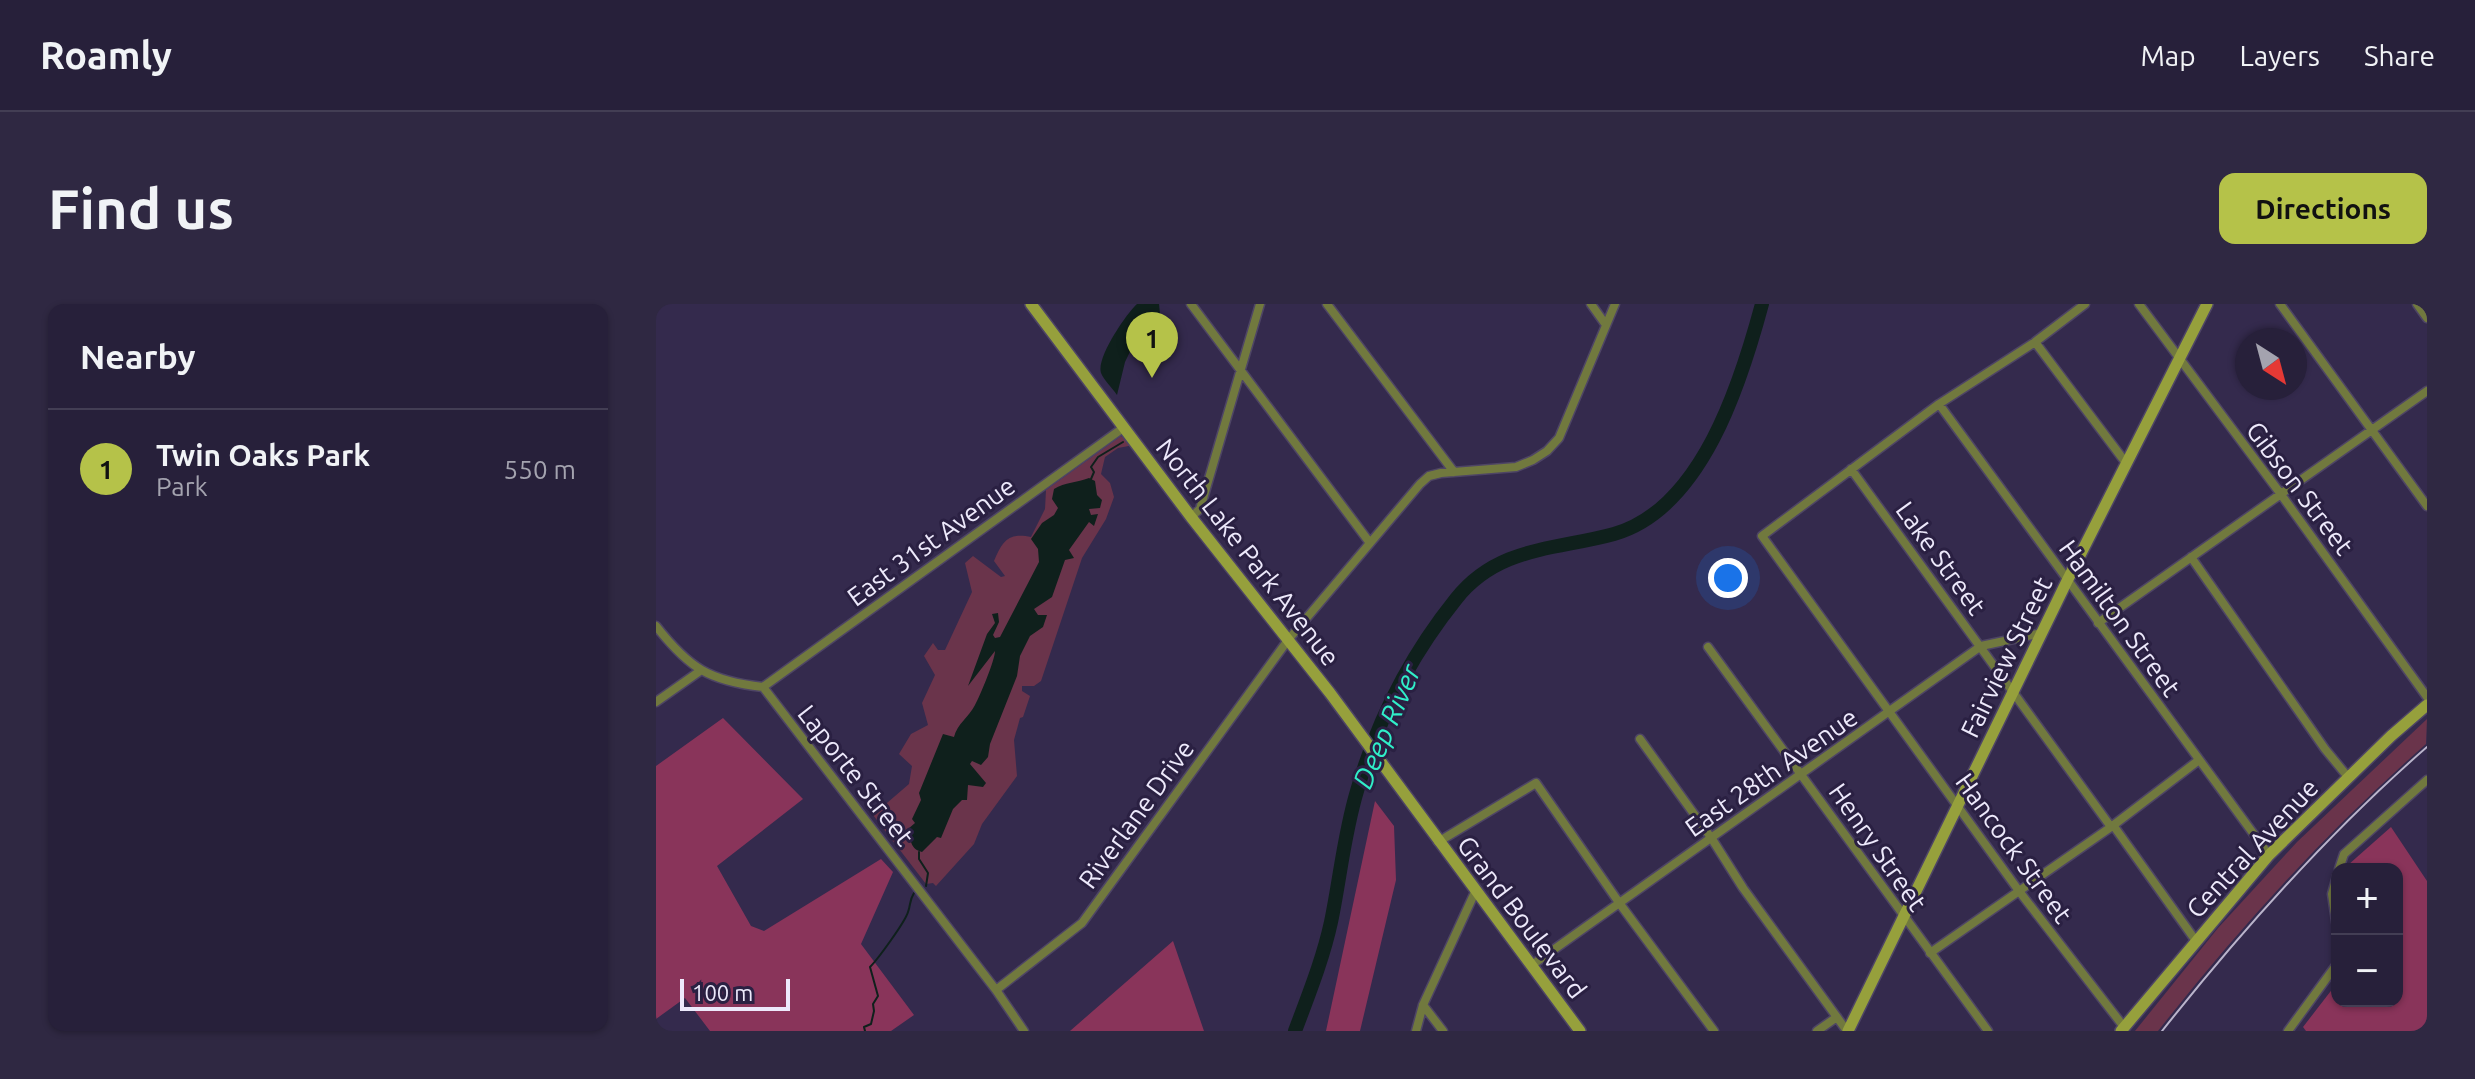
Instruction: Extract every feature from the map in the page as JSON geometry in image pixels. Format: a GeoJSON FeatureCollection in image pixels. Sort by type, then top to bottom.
{"type":"FeatureCollection","features":[{"type":"Feature","properties":{"kind":"street","name":"North Lake Park Avenue"},"geometry":{"type":"LineString","coordinates":[[1031,304],[1430,828]]}},
{"type":"Feature","properties":{"kind":"street"},"geometry":{"type":"LineString","coordinates":[[1191,304],[1370,543]]}},
{"type":"Feature","properties":{"kind":"street"},"geometry":{"type":"LineString","coordinates":[[1191,517],[1200,509],[1260,304]]}},
{"type":"Feature","properties":{"kind":"street"},"geometry":{"type":"LineString","coordinates":[[1327,304],[1454,472]]}},
{"type":"Feature","properties":{"kind":"street"},"geometry":{"type":"LineString","coordinates":[[1591,304],[1606,325]]}},
{"type":"Feature","properties":{"kind":"street","name":"Riverlane Drive"},"geometry":{"type":"LineString","coordinates":[[996,990],[1082,923],[1288,640],[1420,484],[1429,476],[1516,467],[1547,451],[1559,438],[1615,304]]}},
{"type":"Feature","properties":{"kind":"street"},"geometry":{"type":"LineString","coordinates":[[1851,469],[1939,404],[2035,342],[2085,304]]}},
{"type":"Feature","properties":{"kind":"street","name":"Gibson Street"},"geometry":{"type":"LineString","coordinates":[[2139,304],[2427,697]]}},
{"type":"Feature","properties":{"kind":"street","name":"Fairview Street"},"geometry":{"type":"LineString","coordinates":[[1847,1031],[2067,581],[2207,304]]}},
{"type":"Feature","properties":{"kind":"street"},"geometry":{"type":"LineString","coordinates":[[2280,304],[2427,506]]}},
{"type":"Feature","properties":{"kind":"street"},"geometry":{"type":"LineString","coordinates":[[2417,304],[2427,318]]}},
{"type":"Feature","properties":{"kind":"street"},"geometry":{"type":"LineString","coordinates":[[2035,342],[2126,463]]}},
{"type":"Feature","properties":{"kind":"street"},"geometry":{"type":"LineString","coordinates":[[2098,623],[2427,391]]}},
{"type":"Feature","properties":{"kind":"street","name":"Hamilton Street"},"geometry":{"type":"LineString","coordinates":[[1939,404],[2269,855]]}},
{"type":"Feature","properties":{"kind":"street","name":"East 31st Avenue"},"geometry":{"type":"LineString","coordinates":[[763,687],[1123,428]]}},
{"type":"Feature","properties":{"kind":"street","name":"Hancock Street"},"geometry":{"type":"LineString","coordinates":[[1851,469],[1762,536],[2122,1029]]}},
{"type":"Feature","properties":{"kind":"street","name":"Lake Street"},"geometry":{"type":"LineString","coordinates":[[1851,469],[2196,941]]}},
{"type":"Feature","properties":{"kind":"street"},"geometry":{"type":"LineString","coordinates":[[2191,557],[2316,737],[2348,777]]}},
{"type":"Feature","properties":{"kind":"street"},"geometry":{"type":"LineString","coordinates":[[656,626],[678,654],[700,671],[734,684],[763,687]]}},
{"type":"Feature","properties":{"kind":"street","name":"East 28th Avenue"},"geometry":{"type":"LineString","coordinates":[[1532,965],[1981,646],[2043,633]]}},
{"type":"Feature","properties":{"kind":"street","name":"Henry Street"},"geometry":{"type":"LineString","coordinates":[[1708,647],[1988,1031]]}},
{"type":"Feature","properties":{"kind":"street"},"geometry":{"type":"LineString","coordinates":[[656,702],[700,671]]}},
{"type":"Feature","properties":{"kind":"street","name":"Laporte Street"},"geometry":{"type":"LineString","coordinates":[[763,687],[996,990],[1024,1031]]}},
{"type":"Feature","properties":{"kind":"street","name":"Central Avenue"},"geometry":{"type":"LineString","coordinates":[[2122,1029],[2269,855],[2427,705]]}},
{"type":"Feature","properties":{"kind":"street"},"geometry":{"type":"LineString","coordinates":[[1640,739],[1847,1031]]}},
{"type":"Feature","properties":{"kind":"street"},"geometry":{"type":"LineString","coordinates":[[1930,953],[2112,826],[2199,760]]}},
{"type":"Feature","properties":{"kind":"street"},"geometry":{"type":"LineString","coordinates":[[2341,863],[2344,854],[2427,780]]}},
{"type":"Feature","properties":{"kind":"street"},"geometry":{"type":"LineString","coordinates":[[1438,842],[1536,783],[1714,1031]]}},
{"type":"Feature","properties":{"kind":"street","name":"Grand Boulevard"},"geometry":{"type":"LineString","coordinates":[[1430,828],[1580,1031]]}},
{"type":"Feature","properties":{"kind":"street"},"geometry":{"type":"LineString","coordinates":[[1416,1031],[1423,1005],[1476,890]]}},
{"type":"Feature","properties":{"kind":"street"},"geometry":{"type":"LineString","coordinates":[[2288,1031],[2331,972]]}},
{"type":"Feature","properties":{"kind":"street"},"geometry":{"type":"LineString","coordinates":[[1423,1005],[1443,1031]]}},
{"type":"Feature","properties":{"kind":"street"},"geometry":{"type":"LineString","coordinates":[[1817,1031],[1837,1017]]}},
{"type":"Feature","properties":{"kind":"shaded area"},"geometry":{"type":"Polygon","coordinates":[[[1137,304],[1159,304],[1160,314],[1143,325],[1125,362],[1117,395],[1102,376],[1101,366],[1113,337],[1137,304]]]}},
{"type":"Feature","properties":{"kind":"shaded area"},"geometry":{"type":"Polygon","coordinates":[[[1121,436],[1134,445],[1118,448],[1105,457],[1101,474],[1110,483],[1114,497],[1106,519],[1082,558],[1041,681],[1034,686],[1022,686],[1022,691],[1030,696],[1014,740],[1017,776],[982,824],[974,844],[936,886],[926,884],[873,815],[909,784],[912,766],[899,754],[911,734],[928,725],[922,703],[935,675],[924,656],[933,643],[938,650],[945,650],[972,592],[965,563],[973,556],[1001,577],[1005,576],[994,561],[997,554],[1011,537],[1031,537],[1045,509],[1046,490],[1121,436]]]}},
{"type":"Feature","properties":{"kind":"shaded area"},"geometry":{"type":"Polygon","coordinates":[[[1089,478],[1095,481],[1097,495],[1102,500],[1100,508],[1089,509],[1091,515],[1098,514],[1094,526],[1089,522],[1069,550],[1074,558],[1065,560],[1052,597],[1034,609],[1038,615],[1047,615],[1043,627],[1030,636],[1020,656],[1017,676],[990,744],[988,757],[981,765],[972,761],[970,764],[986,783],[983,787],[968,785],[967,800],[962,800],[953,809],[941,838],[937,837],[922,852],[918,851],[912,844],[908,829],[915,823],[912,819],[921,800],[919,793],[943,734],[954,737],[984,686],[995,651],[968,686],[987,634],[995,623],[992,614],[998,613],[999,622],[993,635],[1000,637],[1039,562],[1038,549],[1031,539],[1058,508],[1052,499],[1054,489],[1089,478]]]}},
{"type":"Feature","properties":{"kind":"shaded area"},"geometry":{"type":"Polygon","coordinates":[[[723,718],[803,799],[717,866],[751,926],[764,931],[881,859],[893,872],[861,944],[914,1015],[891,1031],[710,1031],[685,998],[656,1019],[656,766],[723,718]]]}},
{"type":"Feature","properties":{"kind":"shaded area"},"geometry":{"type":"Polygon","coordinates":[[[2427,719],[2426,744],[2354,811],[2285,882],[2158,1031],[2135,1031],[2218,928],[2297,842],[2427,719]]]}},
{"type":"Feature","properties":{"kind":"shaded area"},"geometry":{"type":"Polygon","coordinates":[[[1375,801],[1394,826],[1396,880],[1360,1031],[1326,1031],[1375,801]]]}},
{"type":"Feature","properties":{"kind":"shaded area"},"geometry":{"type":"Polygon","coordinates":[[[2391,827],[2427,881],[2427,1031],[2306,1031],[2303,1027],[2331,991],[2331,1007],[2403,1007],[2403,863],[2350,863],[2391,827]]]}},
{"type":"Feature","properties":{"kind":"shaded area"},"geometry":{"type":"Polygon","coordinates":[[[1173,941],[1204,1031],[1070,1031],[1173,941]]]}},
{"type":"Feature","properties":{"kind":"waterway","name":"Deep River"},"geometry":{"type":"LineString","coordinates":[[1295,1031],[1328,936],[1349,824],[1365,765],[1385,714],[1424,643],[1456,599],[1490,569],[1529,553],[1614,534],[1645,520],[1671,498],[1694,471],[1713,439],[1742,369],[1762,304]]}},
{"type":"Feature","properties":{"kind":"waterway"},"geometry":{"type":"LineString","coordinates":[[1091,479],[1094,472],[1091,467],[1098,457],[1123,442]]}},
{"type":"Feature","properties":{"kind":"waterway"},"geometry":{"type":"LineString","coordinates":[[919,852],[919,859],[928,873],[926,886]]}},
{"type":"Feature","properties":{"kind":"waterway"},"geometry":{"type":"LineString","coordinates":[[865,1031],[864,1027],[871,1024],[873,1004],[878,996],[870,967],[902,924],[914,893]]}},
{"type":"Feature","properties":{"kind":"railway"},"geometry":{"type":"LineString","coordinates":[[2162,1031],[2321,847],[2427,747]]}},
{"type":"Feature","properties":{"kind":"place","name":"Twin Oaks Park"},"geometry":{"type":"Point","coordinates":[1152,378]}}]}
